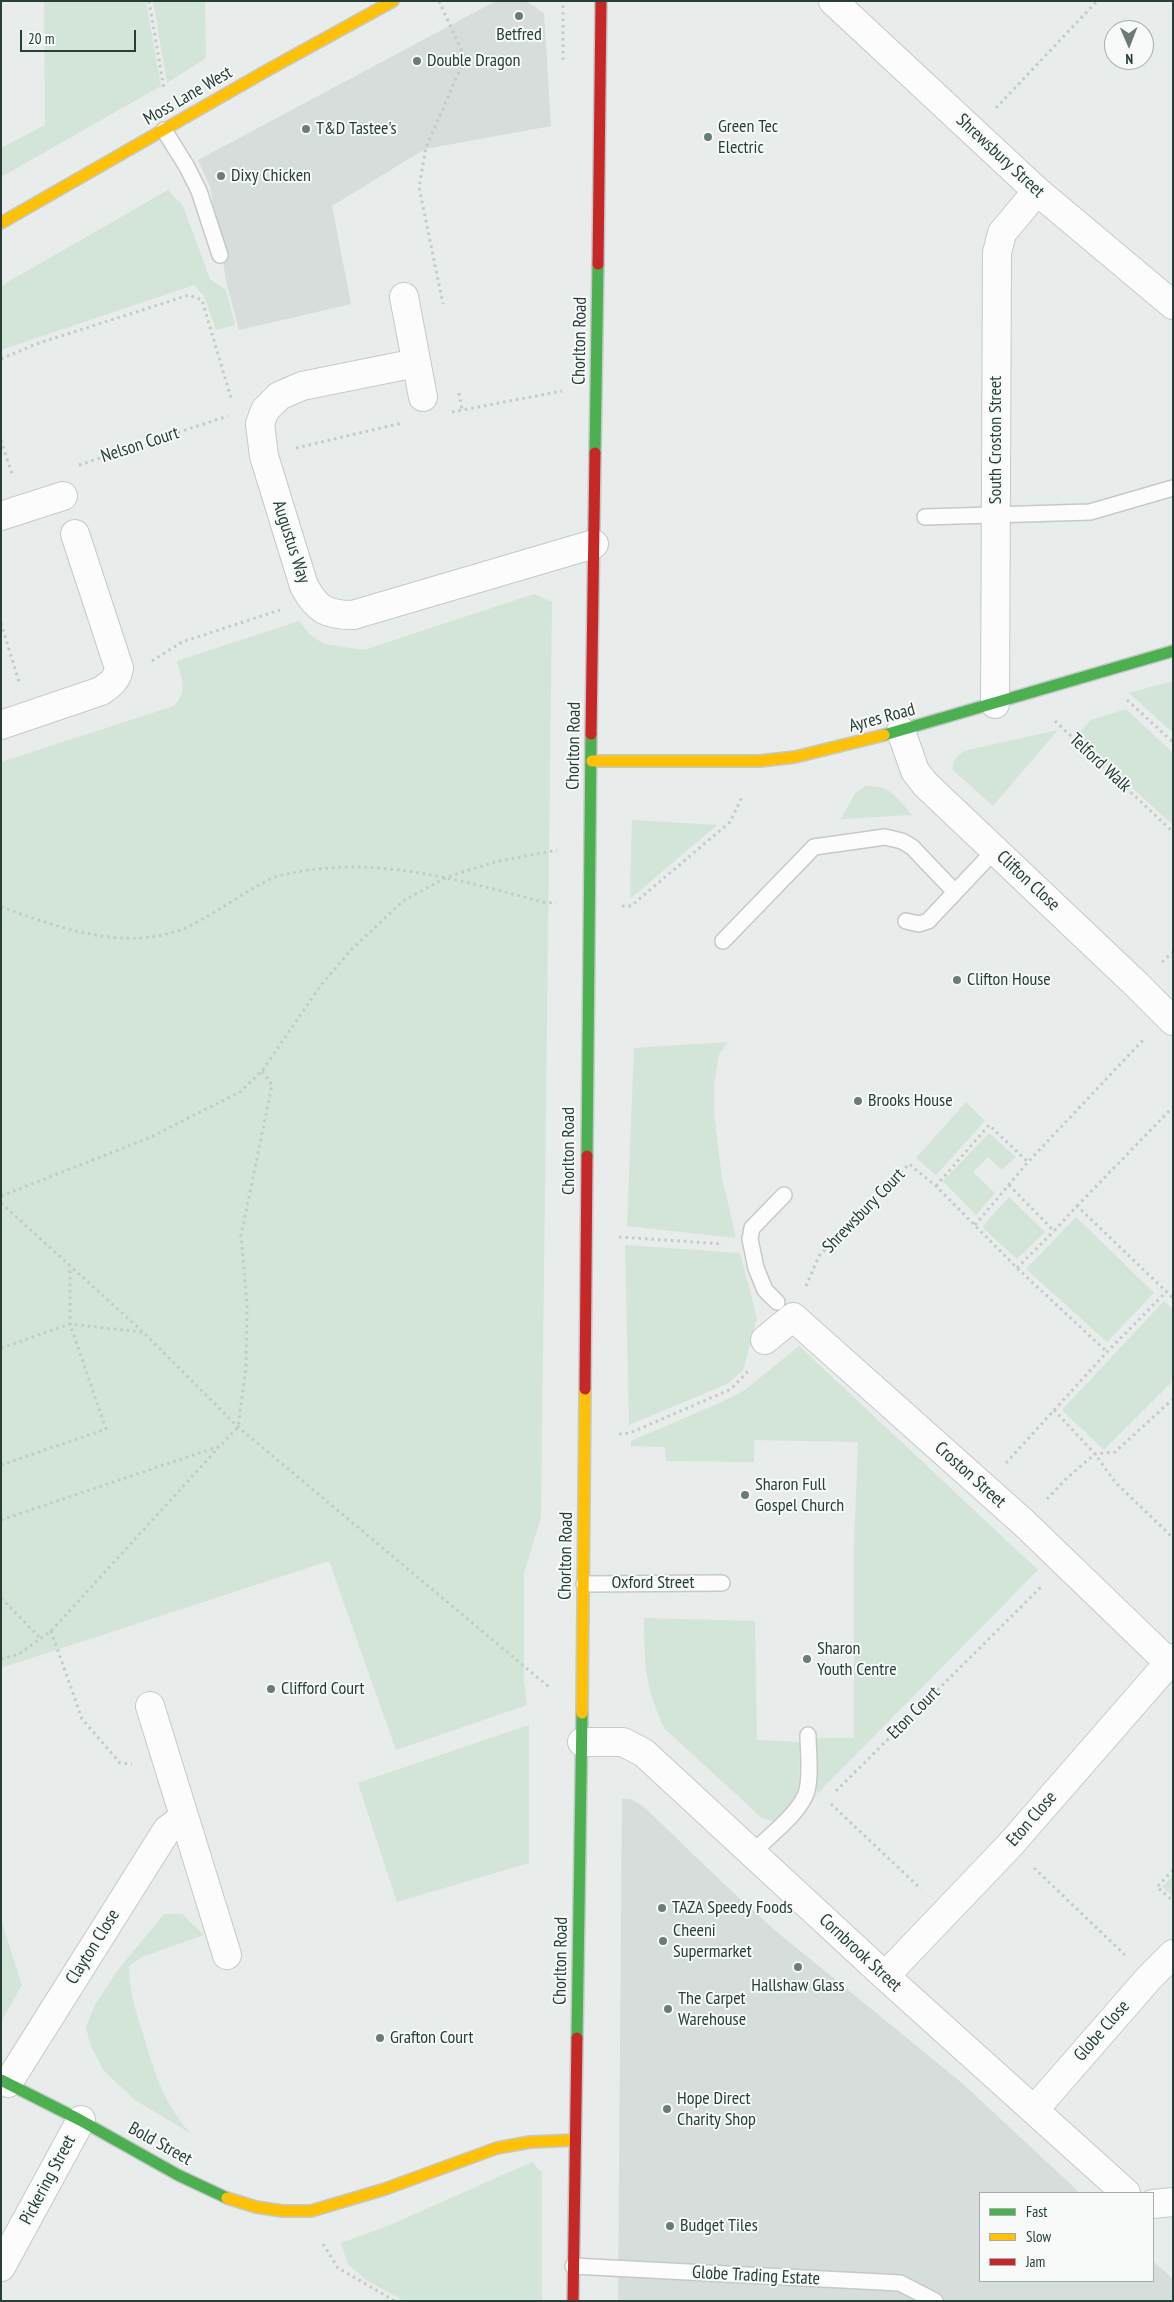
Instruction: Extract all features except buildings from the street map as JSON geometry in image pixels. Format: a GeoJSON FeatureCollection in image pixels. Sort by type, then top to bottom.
{"type":"FeatureCollection","features":[{"type":"Feature","properties":{"kind":"main road","name":"Moss Lane West"},"geometry":{"type":"LineString","coordinates":[[1,223],[394,1]]}},
{"type":"Feature","properties":{"kind":"main road","name":"Chorlton Road"},"geometry":{"type":"LineString","coordinates":[[573,2301],[584,1584],[589,905],[602,1]]}},
{"type":"Feature","properties":{"kind":"main road","name":"Ayres Road"},"geometry":{"type":"LineString","coordinates":[[592,761],[760,761],[795,757],[901,731],[1173,651]]}},
{"type":"Feature","properties":{"kind":"main road","name":"Bold Street"},"geometry":{"type":"LineString","coordinates":[[4,2082],[81,2120],[214,2193],[250,2206],[310,2211],[388,2189],[487,2151],[517,2143],[575,2140]]}},
{"type":"Feature","properties":{"kind":"street","name":"Shrewsbury Street"},"geometry":{"type":"LineString","coordinates":[[833,1],[1037,191],[1173,305]]}},
{"type":"Feature","properties":{"kind":"street","name":"South Croston Street"},"geometry":{"type":"LineString","coordinates":[[995,704],[997,253],[1005,228],[1037,191]]}},
{"type":"Feature","properties":{"kind":"street"},"geometry":{"type":"LineString","coordinates":[[404,298],[423,397]]}},
{"type":"Feature","properties":{"kind":"street"},"geometry":{"type":"LineString","coordinates":[[265,410],[278,396],[302,386],[416,363]]}},
{"type":"Feature","properties":{"kind":"street","name":"Augustus Way"},"geometry":{"type":"LineString","coordinates":[[265,410],[260,424],[264,456],[304,586],[312,601],[330,614],[353,615],[594,544]]}},
{"type":"Feature","properties":{"kind":"street"},"geometry":{"type":"LineString","coordinates":[[1,516],[64,496]]}},
{"type":"Feature","properties":{"kind":"street"},"geometry":{"type":"LineString","coordinates":[[1,725],[101,691],[115,680],[119,668],[75,534]]}},
{"type":"Feature","properties":{"kind":"street","name":"Clifton Close"},"geometry":{"type":"LineString","coordinates":[[901,731],[915,771],[924,784],[1138,985],[1170,1018]]}},
{"type":"Feature","properties":{"kind":"street"},"geometry":{"type":"LineString","coordinates":[[765,1340],[785,1310]]}},
{"type":"Feature","properties":{"kind":"street","name":"Croston Street"},"geometry":{"type":"LineString","coordinates":[[785,1310],[1024,1523],[1064,1563],[1170,1660]]}},
{"type":"Feature","properties":{"kind":"street","name":"Eton Close"},"geometry":{"type":"LineString","coordinates":[[884,1976],[1010,1844],[1170,1660]]}},
{"type":"Feature","properties":{"kind":"street"},"geometry":{"type":"LineString","coordinates":[[150,1706],[227,1955]]}},
{"type":"Feature","properties":{"kind":"street","name":"Cornbrook Street"},"geometry":{"type":"LineString","coordinates":[[582,1742],[623,1742],[644,1753],[884,1976],[1125,2192]]}},
{"type":"Feature","properties":{"kind":"street","name":"Clayton Close"},"geometry":{"type":"LineString","coordinates":[[4,2082],[167,1830],[184,1817]]}},
{"type":"Feature","properties":{"kind":"street","name":"Globe Close"},"geometry":{"type":"LineString","coordinates":[[1034,2110],[1149,1978],[1173,1954]]}},
{"type":"Feature","properties":{"kind":"street","name":"Pickering Street"},"geometry":{"type":"LineString","coordinates":[[1,2267],[81,2120]]}},
{"type":"Feature","properties":{"kind":"street"},"geometry":{"type":"LineString","coordinates":[[1154,2204],[1173,2202]]}},
{"type":"Feature","properties":{"kind":"lane"},"geometry":{"type":"LineString","coordinates":[[164,130],[187,167],[199,191],[220,255]]}},
{"type":"Feature","properties":{"kind":"lane"},"geometry":{"type":"LineString","coordinates":[[925,517],[1090,512],[1173,488]]}},
{"type":"Feature","properties":{"kind":"lane"},"geometry":{"type":"LineString","coordinates":[[723,941],[814,847],[885,837],[902,841],[912,846],[955,892]]}},
{"type":"Feature","properties":{"kind":"lane"},"geometry":{"type":"LineString","coordinates":[[906,921],[919,924],[928,922],[995,850]]}},
{"type":"Feature","properties":{"kind":"lane"},"geometry":{"type":"LineString","coordinates":[[784,1195],[752,1228],[750,1239],[756,1268],[765,1290],[785,1310]]}},
{"type":"Feature","properties":{"kind":"lane","name":"Oxford Street"},"geometry":{"type":"LineString","coordinates":[[584,1584],[722,1583]]}},
{"type":"Feature","properties":{"kind":"lane"},"geometry":{"type":"LineString","coordinates":[[752,1853],[790,1817],[805,1796],[808,1784],[808,1734]]}},
{"type":"Feature","properties":{"kind":"lane","name":"Globe Trading Estate"},"geometry":{"type":"LineString","coordinates":[[573,2266],[900,2283],[935,2301]]}},
{"type":"Feature","properties":{"kind":"path"},"geometry":{"type":"LineString","coordinates":[[149,1],[166,97],[164,130]]}},
{"type":"Feature","properties":{"kind":"path"},"geometry":{"type":"LineString","coordinates":[[419,187],[426,146],[465,58],[440,1]]}},
{"type":"Feature","properties":{"kind":"path"},"geometry":{"type":"LineString","coordinates":[[974,132],[1097,1]]}},
{"type":"Feature","properties":{"kind":"path"},"geometry":{"type":"LineString","coordinates":[[1,359],[36,344],[189,295],[202,300],[235,413]]}},
{"type":"Feature","properties":{"kind":"path","name":"Nelson Court"},"geometry":{"type":"LineString","coordinates":[[75,467],[235,413],[265,410]]}},
{"type":"Feature","properties":{"kind":"path"},"geometry":{"type":"LineString","coordinates":[[119,668],[150,662],[182,642],[312,601]]}},
{"type":"Feature","properties":{"kind":"path"},"geometry":{"type":"LineString","coordinates":[[1,623],[29,716]]}},
{"type":"Feature","properties":{"kind":"path"},"geometry":{"type":"LineString","coordinates":[[1098,673],[1173,742]]}},
{"type":"Feature","properties":{"kind":"path","name":"Telford Walk"},"geometry":{"type":"LineString","coordinates":[[1027,695],[1173,832]]}},
{"type":"Feature","properties":{"kind":"path"},"geometry":{"type":"LineString","coordinates":[[1,907],[88,934],[138,939],[170,934],[198,922],[275,876],[335,867],[381,868],[447,877],[542,902],[631,906],[730,822],[760,761]]}},
{"type":"Feature","properties":{"kind":"path"},"geometry":{"type":"LineString","coordinates":[[1,1196],[105,1156],[184,1122],[240,1092],[262,1071],[321,985],[350,951],[403,901],[447,877],[495,862],[590,846]]}},
{"type":"Feature","properties":{"kind":"path"},"geometry":{"type":"LineString","coordinates":[[975,1225],[1028,1162],[1170,1018]]}},
{"type":"Feature","properties":{"kind":"path"},"geometry":{"type":"LineString","coordinates":[[1,1659],[19,1654],[51,1631],[238,1427],[246,1368],[247,1306],[241,1236],[272,1085],[262,1071]]}},
{"type":"Feature","properties":{"kind":"path"},"geometry":{"type":"LineString","coordinates":[[1017,1268],[1173,1107]]}},
{"type":"Feature","properties":{"kind":"path"},"geometry":{"type":"LineString","coordinates":[[936,1186],[989,1125],[1028,1162]]}},
{"type":"Feature","properties":{"kind":"path","name":"Shrewsbury Court"},"geometry":{"type":"LineString","coordinates":[[785,1310],[819,1256],[909,1164],[936,1186],[1017,1268],[1107,1352]]}},
{"type":"Feature","properties":{"kind":"path"},"geometry":{"type":"LineString","coordinates":[[1009,1185],[1054,1231]]}},
{"type":"Feature","properties":{"kind":"path"},"geometry":{"type":"LineString","coordinates":[[1,1204],[143,1332],[238,1427],[546,1686],[581,1694]]}},
{"type":"Feature","properties":{"kind":"path"},"geometry":{"type":"LineString","coordinates":[[1077,1206],[1173,1298]]}},
{"type":"Feature","properties":{"kind":"path"},"geometry":{"type":"LineString","coordinates":[[586,1236],[751,1246]]}},
{"type":"Feature","properties":{"kind":"path"},"geometry":{"type":"LineString","coordinates":[[1,1465],[106,1429],[70,1324],[70,1267]]}},
{"type":"Feature","properties":{"kind":"path"},"geometry":{"type":"LineString","coordinates":[[984,1488],[1107,1352],[1166,1292]]}},
{"type":"Feature","properties":{"kind":"path"},"geometry":{"type":"LineString","coordinates":[[1,1348],[70,1324],[143,1332]]}},
{"type":"Feature","properties":{"kind":"path"},"geometry":{"type":"LineString","coordinates":[[585,1436],[630,1433],[731,1389],[749,1371],[765,1340]]}},
{"type":"Feature","properties":{"kind":"path"},"geometry":{"type":"LineString","coordinates":[[1024,1523],[1068,1477],[1095,1454],[1116,1452],[1173,1399]]}},
{"type":"Feature","properties":{"kind":"path"},"geometry":{"type":"LineString","coordinates":[[1054,1410],[1095,1454],[1115,1482],[1173,1538]]}},
{"type":"Feature","properties":{"kind":"path"},"geometry":{"type":"LineString","coordinates":[[1,1520],[220,1446]]}},
{"type":"Feature","properties":{"kind":"path","name":"Eton Court"},"geometry":{"type":"LineString","coordinates":[[834,1793],[1064,1563]]}},
{"type":"Feature","properties":{"kind":"path"},"geometry":{"type":"LineString","coordinates":[[1,1598],[40,1638]]}},
{"type":"Feature","properties":{"kind":"path"},"geometry":{"type":"LineString","coordinates":[[51,1631],[82,1719],[120,1763],[170,1769]]}},
{"type":"Feature","properties":{"kind":"path"},"geometry":{"type":"LineString","coordinates":[[827,1800],[946,1912]]}},
{"type":"Feature","properties":{"kind":"path"},"geometry":{"type":"LineString","coordinates":[[1010,1844],[1149,1978]]}},
{"type":"Feature","properties":{"kind":"path"},"geometry":{"type":"LineString","coordinates":[[1173,1870],[1157,1887],[1173,1901]]}},
{"type":"Feature","properties":{"kind":"path"},"geometry":{"type":"LineString","coordinates":[[310,2211],[319,2236],[338,2268],[395,2301]]}},
{"type":"Feature","properties":{"kind":"shaded area"},"geometry":{"type":"Polygon","coordinates":[[[496,1],[526,1],[544,13],[551,126],[425,149],[332,206],[351,304],[239,330],[227,285],[210,187],[198,160],[496,1]]]}},
{"type":"Feature","properties":{"kind":"shaded area"},"geometry":{"type":"Polygon","coordinates":[[[622,1799],[630,1799],[643,1806],[777,1932],[962,2083],[1079,2192],[979,2192],[979,2282],[1154,2282],[1154,2262],[1173,2279],[1173,2301],[618,2301],[622,1799]]]}},
{"type":"Feature","properties":{"kind":"green space"},"geometry":{"type":"Polygon","coordinates":[[[44,1],[146,1],[161,86],[1,177],[1,148],[45,125],[44,1]]]}},
{"type":"Feature","properties":{"kind":"green space"},"geometry":{"type":"Polygon","coordinates":[[[153,1],[205,1],[206,58],[167,83],[153,1]]]}},
{"type":"Feature","properties":{"kind":"green space"},"geometry":{"type":"Polygon","coordinates":[[[168,190],[183,206],[210,279],[226,290],[235,325],[216,330],[204,296],[194,285],[1,350],[1,286],[168,190]]]}},
{"type":"Feature","properties":{"kind":"green space"},"geometry":{"type":"Polygon","coordinates":[[[534,594],[552,602],[541,1517],[524,1573],[524,1679],[527,1705],[396,1750],[329,1561],[1,1668],[1,762],[174,706],[181,695],[183,684],[177,661],[299,621],[310,635],[324,644],[364,650],[534,594]]]}},
{"type":"Feature","properties":{"kind":"green space"},"geometry":{"type":"Polygon","coordinates":[[[1173,681],[1173,733],[1129,693],[1173,681]]]}},
{"type":"Feature","properties":{"kind":"green space"},"geometry":{"type":"Polygon","coordinates":[[[1126,709],[1173,753],[1173,825],[1088,747],[1079,733],[1091,720],[1126,709]]]}},
{"type":"Feature","properties":{"kind":"green space"},"geometry":{"type":"Polygon","coordinates":[[[1058,730],[993,806],[953,770],[954,761],[964,751],[1058,730]]]}},
{"type":"Feature","properties":{"kind":"green space"},"geometry":{"type":"Polygon","coordinates":[[[866,786],[875,786],[888,790],[912,815],[841,819],[855,793],[866,786]]]}},
{"type":"Feature","properties":{"kind":"green space"},"geometry":{"type":"Polygon","coordinates":[[[632,820],[717,825],[630,899],[632,820]]]}},
{"type":"Feature","properties":{"kind":"green space"},"geometry":{"type":"Polygon","coordinates":[[[728,1042],[719,1054],[714,1084],[714,1113],[722,1178],[736,1238],[627,1226],[634,1048],[728,1042]]]}},
{"type":"Feature","properties":{"kind":"green space"},"geometry":{"type":"Polygon","coordinates":[[[966,1102],[985,1121],[936,1175],[916,1158],[966,1102]]]}},
{"type":"Feature","properties":{"kind":"green space"},"geometry":{"type":"Polygon","coordinates":[[[989,1133],[1016,1157],[1002,1170],[988,1157],[973,1172],[995,1193],[976,1215],[943,1181],[989,1133]]]}},
{"type":"Feature","properties":{"kind":"green space"},"geometry":{"type":"Polygon","coordinates":[[[1009,1197],[1045,1232],[1017,1259],[982,1227],[1009,1197]]]}},
{"type":"Feature","properties":{"kind":"green space"},"geometry":{"type":"Polygon","coordinates":[[[1076,1217],[1154,1293],[1107,1342],[1026,1269],[1076,1217]]]}},
{"type":"Feature","properties":{"kind":"green space"},"geometry":{"type":"Polygon","coordinates":[[[625,1245],[740,1253],[757,1318],[743,1370],[727,1384],[629,1425],[625,1245]]]}},
{"type":"Feature","properties":{"kind":"green space"},"geometry":{"type":"Polygon","coordinates":[[[1164,1301],[1173,1309],[1173,1381],[1104,1450],[1062,1410],[1164,1301]]]}},
{"type":"Feature","properties":{"kind":"green space"},"geometry":{"type":"Polygon","coordinates":[[[799,1346],[1038,1570],[817,1794],[815,1738],[854,1738],[854,1548],[858,1442],[754,1440],[754,1462],[666,1461],[665,1447],[631,1446],[631,1441],[745,1390],[799,1346]]]}},
{"type":"Feature","properties":{"kind":"green space"},"geometry":{"type":"Polygon","coordinates":[[[644,1618],[755,1621],[757,1740],[800,1742],[799,1787],[795,1797],[775,1822],[762,1818],[665,1729],[653,1701],[647,1675],[644,1648],[644,1618]]]}},
{"type":"Feature","properties":{"kind":"green space"},"geometry":{"type":"Polygon","coordinates":[[[529,1725],[529,1863],[397,1902],[358,1783],[529,1725]]]}},
{"type":"Feature","properties":{"kind":"green space"},"geometry":{"type":"Polygon","coordinates":[[[1173,1875],[1173,1896],[1162,1887],[1173,1875]]]}},
{"type":"Feature","properties":{"kind":"green space"},"geometry":{"type":"Polygon","coordinates":[[[164,1914],[182,1914],[204,1935],[142,1957],[129,1966],[130,1984],[136,2011],[161,2088],[173,2111],[190,2133],[135,2100],[104,2071],[90,2044],[86,2027],[95,2005],[118,1970],[164,1914]]]}},
{"type":"Feature","properties":{"kind":"green space"},"geometry":{"type":"Polygon","coordinates":[[[1,1920],[22,1985],[1,2022],[1,1920]]]}},
{"type":"Feature","properties":{"kind":"green space"},"geometry":{"type":"Polygon","coordinates":[[[532,2162],[542,2173],[542,2301],[404,2301],[366,2280],[348,2264],[341,2243],[390,2225],[532,2162]]]}},
{"type":"Feature","properties":{"kind":"traffic: fast"},"geometry":{"type":"LineString","coordinates":[[595,453],[598,264]]}},
{"type":"Feature","properties":{"kind":"traffic: fast"},"geometry":{"type":"LineString","coordinates":[[884,735],[1173,651]]}},
{"type":"Feature","properties":{"kind":"traffic: fast"},"geometry":{"type":"LineString","coordinates":[[587,1156],[591,734]]}},
{"type":"Feature","properties":{"kind":"traffic: fast"},"geometry":{"type":"LineString","coordinates":[[577,2038],[582,1713]]}},
{"type":"Feature","properties":{"kind":"traffic: fast"},"geometry":{"type":"LineString","coordinates":[[1,2080],[80,2120],[178,2175],[227,2198]]}},
{"type":"Feature","properties":{"kind":"traffic: slow"},"geometry":{"type":"LineString","coordinates":[[1,223],[266,71],[393,1]]}},
{"type":"Feature","properties":{"kind":"traffic: slow"},"geometry":{"type":"LineString","coordinates":[[592,761],[760,761],[795,757],[884,735]]}},
{"type":"Feature","properties":{"kind":"traffic: slow"},"geometry":{"type":"LineString","coordinates":[[582,1713],[585,1389]]}},
{"type":"Feature","properties":{"kind":"traffic: slow"},"geometry":{"type":"LineString","coordinates":[[227,2198],[256,2207],[283,2211],[311,2211],[385,2189],[497,2148],[530,2142],[575,2140]]}},
{"type":"Feature","properties":{"kind":"traffic: jam"},"geometry":{"type":"LineString","coordinates":[[598,264],[601,1]]}},
{"type":"Feature","properties":{"kind":"traffic: jam"},"geometry":{"type":"LineString","coordinates":[[591,734],[595,453]]}},
{"type":"Feature","properties":{"kind":"traffic: jam"},"geometry":{"type":"LineString","coordinates":[[585,1389],[587,1156]]}},
{"type":"Feature","properties":{"kind":"traffic: jam"},"geometry":{"type":"LineString","coordinates":[[573,2301],[577,2038]]}},
{"type":"Feature","properties":{"kind":"place","name":"Betfred"},"geometry":{"type":"Point","coordinates":[519,16]}},
{"type":"Feature","properties":{"kind":"place","name":"Double Dragon"},"geometry":{"type":"Point","coordinates":[417,61]}},
{"type":"Feature","properties":{"kind":"place","name":"T&D Tastee's"},"geometry":{"type":"Point","coordinates":[306,129]}},
{"type":"Feature","properties":{"kind":"place","name":"Green Tec Electric"},"geometry":{"type":"Point","coordinates":[708,137]}},
{"type":"Feature","properties":{"kind":"place","name":"Dixy Chicken"},"geometry":{"type":"Point","coordinates":[221,176]}},
{"type":"Feature","properties":{"kind":"place","name":"Clifton House"},"geometry":{"type":"Point","coordinates":[957,980]}},
{"type":"Feature","properties":{"kind":"place","name":"Brooks House"},"geometry":{"type":"Point","coordinates":[858,1101]}},
{"type":"Feature","properties":{"kind":"place","name":"Sharon Full Gospel Church"},"geometry":{"type":"Point","coordinates":[745,1495]}},
{"type":"Feature","properties":{"kind":"place","name":"Sharon Youth Centre"},"geometry":{"type":"Point","coordinates":[807,1659]}},
{"type":"Feature","properties":{"kind":"place","name":"Clifford Court"},"geometry":{"type":"Point","coordinates":[271,1689]}},
{"type":"Feature","properties":{"kind":"place","name":"TAZA Speedy Foods"},"geometry":{"type":"Point","coordinates":[662,1908]}},
{"type":"Feature","properties":{"kind":"place","name":"Cheeni Supermarket"},"geometry":{"type":"Point","coordinates":[663,1941]}},
{"type":"Feature","properties":{"kind":"place","name":"Hallshaw Glass"},"geometry":{"type":"Point","coordinates":[798,1967]}},
{"type":"Feature","properties":{"kind":"place","name":"The Carpet Warehouse"},"geometry":{"type":"Point","coordinates":[668,2009]}},
{"type":"Feature","properties":{"kind":"place","name":"Grafton Court"},"geometry":{"type":"Point","coordinates":[380,2038]}},
{"type":"Feature","properties":{"kind":"place","name":"Hope Direct Charity Shop"},"geometry":{"type":"Point","coordinates":[667,2109]}},
{"type":"Feature","properties":{"kind":"place","name":"Budget Tiles"},"geometry":{"type":"Point","coordinates":[670,2226]}}]}
